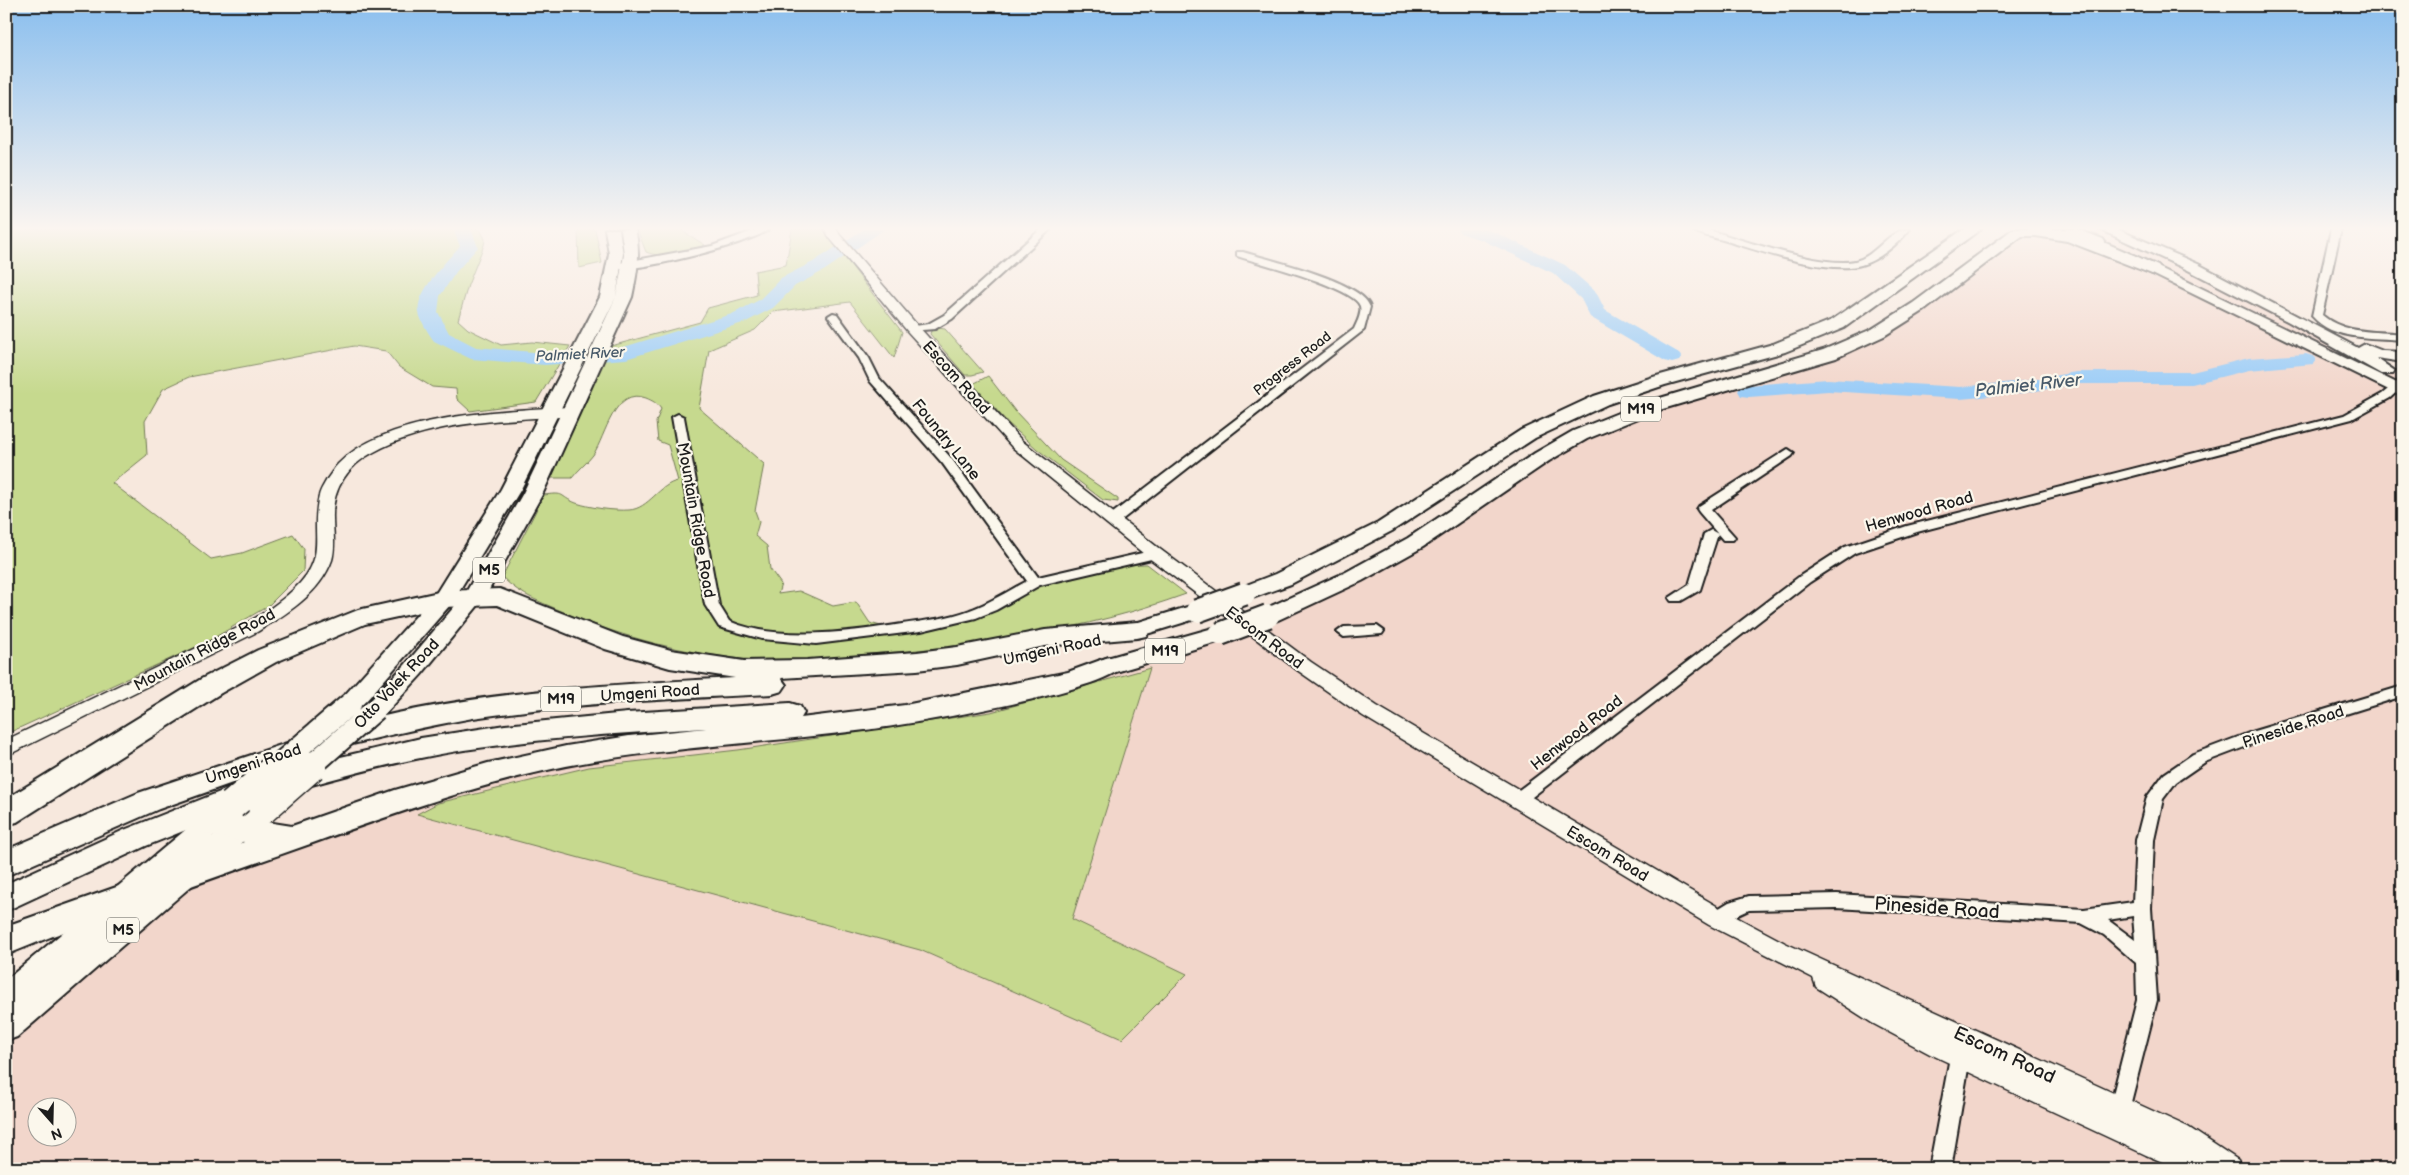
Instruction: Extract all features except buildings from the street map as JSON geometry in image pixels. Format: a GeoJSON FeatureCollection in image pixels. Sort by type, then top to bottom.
{"type":"FeatureCollection","features":[{"type":"Feature","properties":{"kind":"highway","name":"M19"},"geometry":{"type":"LineString","coordinates":[[1137,630],[1197,611],[1292,575],[1385,527],[1528,434],[1553,421],[1637,388],[1779,348],[1838,324],[1894,284]]}},
{"type":"Feature","properties":{"kind":"highway","name":"M19"},"geometry":{"type":"LineString","coordinates":[[1109,666],[1220,634],[1332,589],[1383,563],[1550,452],[1609,421],[1665,402],[1824,355],[1865,340],[1901,320],[1950,284]]}},
{"type":"Feature","properties":{"kind":"highway"},"geometry":{"type":"LineString","coordinates":[[6,814],[211,686],[267,656],[358,618],[443,599],[474,596],[500,597],[614,643],[670,659],[744,670],[807,669],[917,661],[957,656],[1045,638],[1137,630]]}},
{"type":"Feature","properties":{"kind":"highway","name":"Umgeni Road"},"geometry":{"type":"LineString","coordinates":[[6,864],[94,823],[206,778],[328,740],[408,721],[491,706],[615,694],[822,682],[938,670],[1060,650],[1137,630]]}},
{"type":"Feature","properties":{"kind":"highway"},"geometry":{"type":"LineString","coordinates":[[6,941],[125,896],[406,798],[529,764],[629,746],[905,715],[1074,680],[1109,666]]}},
{"type":"Feature","properties":{"kind":"highway","name":"Umgeni Road"},"geometry":{"type":"LineString","coordinates":[[6,898],[135,838],[248,793],[364,760],[415,749],[465,740],[551,730],[922,702],[1037,683],[1109,666]]}},
{"type":"Feature","properties":{"kind":"highway"},"geometry":{"type":"LineString","coordinates":[[227,820],[265,835],[298,835]]}},
{"type":"Feature","properties":{"kind":"main road","name":"Otto Volek Road"},"geometry":{"type":"LineString","coordinates":[[6,998],[125,896],[227,820],[351,703],[393,658],[443,599],[511,489],[608,297],[611,284]]}},
{"type":"Feature","properties":{"kind":"main road","name":"Otto Volek Road"},"geometry":{"type":"LineString","coordinates":[[6,1028],[186,876],[227,820],[263,809],[376,709],[413,670],[474,596],[533,493],[624,297],[627,284]]}},
{"type":"Feature","properties":{"kind":"main road"},"geometry":{"type":"LineString","coordinates":[[2183,284],[2258,323],[2401,385]]}},
{"type":"Feature","properties":{"kind":"main road"},"geometry":{"type":"LineString","coordinates":[[2226,284],[2294,318],[2401,385]]}},
{"type":"Feature","properties":{"kind":"main road"},"geometry":{"type":"LineString","coordinates":[[2294,318],[2316,325],[2362,348],[2381,355],[2403,357]]}},
{"type":"Feature","properties":{"kind":"street","name":"Escom Road"},"geometry":{"type":"LineString","coordinates":[[875,284],[1018,444],[1156,554],[1330,685],[1517,800],[1717,918],[1777,950],[2117,1117],[2174,1156],[2214,1169]]}},
{"type":"Feature","properties":{"kind":"street"},"geometry":{"type":"LineString","coordinates":[[914,329],[931,327],[948,318],[986,284]]}},
{"type":"Feature","properties":{"kind":"street","name":"Progress Road"},"geometry":{"type":"LineString","coordinates":[[1114,519],[1359,330],[1366,313],[1363,302],[1352,291],[1334,284]]}},
{"type":"Feature","properties":{"kind":"street"},"geometry":{"type":"LineString","coordinates":[[2324,284],[2317,316],[2325,322],[2346,330],[2403,336]]}},
{"type":"Feature","properties":{"kind":"street","name":"Foundry Lane"},"geometry":{"type":"LineString","coordinates":[[833,316],[864,358],[874,379],[947,460],[1035,582]]}},
{"type":"Feature","properties":{"kind":"street","name":"Henwood Road"},"geometry":{"type":"LineString","coordinates":[[1517,800],[1805,579],[1850,550],[1912,529],[2348,417],[2386,396],[2401,385]]}},
{"type":"Feature","properties":{"kind":"street","name":"Mountain Ridge Road"},"geometry":{"type":"LineString","coordinates":[[6,750],[252,628],[284,607],[313,579],[323,562],[326,546],[324,508],[328,491],[339,470],[356,457],[384,442],[446,422],[572,411]]}},
{"type":"Feature","properties":{"kind":"street","name":"Mountain Ridge Road"},"geometry":{"type":"LineString","coordinates":[[678,417],[712,605],[724,624],[733,628],[792,638],[816,639],[904,629],[971,615],[991,607],[1035,582],[1156,554]]}},
{"type":"Feature","properties":{"kind":"street"},"geometry":{"type":"LineString","coordinates":[[1728,537],[1702,508],[1788,453]]}},
{"type":"Feature","properties":{"kind":"street"},"geometry":{"type":"LineString","coordinates":[[1676,598],[1695,587],[1711,534]]}},
{"type":"Feature","properties":{"kind":"street"},"geometry":{"type":"LineString","coordinates":[[1344,632],[1377,631]]}},
{"type":"Feature","properties":{"kind":"street","name":"Pineside Road"},"geometry":{"type":"LineString","coordinates":[[2117,1117],[2148,1000],[2142,908],[2145,840],[2148,820],[2155,797],[2170,778],[2199,758],[2218,750],[2403,691]]}},
{"type":"Feature","properties":{"kind":"street","name":"Pineside Road"},"geometry":{"type":"LineString","coordinates":[[1717,918],[1735,906],[1750,903],[1837,901],[2084,916],[2110,930],[2146,961]]}},
{"type":"Feature","properties":{"kind":"street"},"geometry":{"type":"LineString","coordinates":[[2084,916],[2142,908]]}},
{"type":"Feature","properties":{"kind":"street","name":"Escom Road"},"geometry":{"type":"LineString","coordinates":[[1777,950],[1867,1009],[1960,1057],[2117,1117],[2179,1136],[2228,1169]]}},
{"type":"Feature","properties":{"kind":"street"},"geometry":{"type":"LineString","coordinates":[[1940,1169],[1960,1057]]}},
{"type":"Feature","properties":{"kind":"shaded area"},"geometry":{"type":"Polygon","coordinates":[[[1942,284],[2220,284],[2403,379],[2403,1169],[6,1169],[6,1031],[187,876],[529,765],[1074,681],[1332,590],[1580,436],[1847,348],[1942,284]]]}},
{"type":"Feature","properties":{"kind":"green space"},"geometry":{"type":"Polygon","coordinates":[[[6,284],[468,284],[458,320],[468,329],[501,345],[532,342],[570,346],[536,402],[470,411],[457,399],[456,389],[432,387],[399,367],[386,351],[354,346],[189,377],[163,389],[145,421],[147,455],[112,483],[211,559],[242,553],[293,534],[304,549],[303,571],[268,606],[207,642],[6,734],[6,284]]]}},
{"type":"Feature","properties":{"kind":"green space"},"geometry":{"type":"Polygon","coordinates":[[[756,284],[865,284],[902,332],[894,358],[850,302],[773,312],[755,330],[709,350],[699,408],[764,464],[755,511],[759,522],[755,536],[767,546],[770,569],[781,584],[778,594],[799,591],[833,606],[856,602],[870,623],[895,630],[971,615],[1021,590],[1106,565],[1147,564],[1186,594],[1109,618],[1030,635],[911,651],[775,660],[743,659],[699,653],[677,649],[612,631],[544,604],[509,584],[502,577],[544,495],[559,494],[570,501],[596,508],[629,510],[636,509],[671,483],[678,481],[668,445],[658,441],[656,422],[661,409],[651,400],[635,396],[626,399],[612,415],[593,455],[572,478],[549,478],[611,346],[700,322],[708,308],[757,295],[756,284]]]}},
{"type":"Feature","properties":{"kind":"green space"},"geometry":{"type":"Polygon","coordinates":[[[938,328],[945,329],[983,372],[965,375],[930,334],[931,331],[938,328]]]}},
{"type":"Feature","properties":{"kind":"green space"},"geometry":{"type":"Polygon","coordinates":[[[988,376],[1015,411],[1061,460],[1118,499],[1118,502],[1103,500],[1037,449],[1009,424],[973,384],[988,376]]]}},
{"type":"Feature","properties":{"kind":"green space"},"geometry":{"type":"Polygon","coordinates":[[[1150,668],[1072,919],[1187,974],[1122,1039],[920,950],[417,814],[438,803],[589,767],[738,750],[991,712],[1150,668]]]}},
{"type":"Feature","properties":{"kind":"waterway","name":"Palmiet River"},"geometry":{"type":"LineString","coordinates":[[439,284],[431,296],[428,312],[441,337],[471,353],[545,359],[619,355],[739,318],[766,304],[786,284]]}},
{"type":"Feature","properties":{"kind":"waterway","name":"Palmiet River"},"geometry":{"type":"LineString","coordinates":[[1575,284],[1589,296],[1597,313],[1672,357]]}},
{"type":"Feature","properties":{"kind":"waterway","name":"Palmiet River"},"geometry":{"type":"LineString","coordinates":[[1749,391],[1828,385],[1960,393],[2024,387],[2076,378],[2192,378],[2249,364],[2306,360]]}}]}
